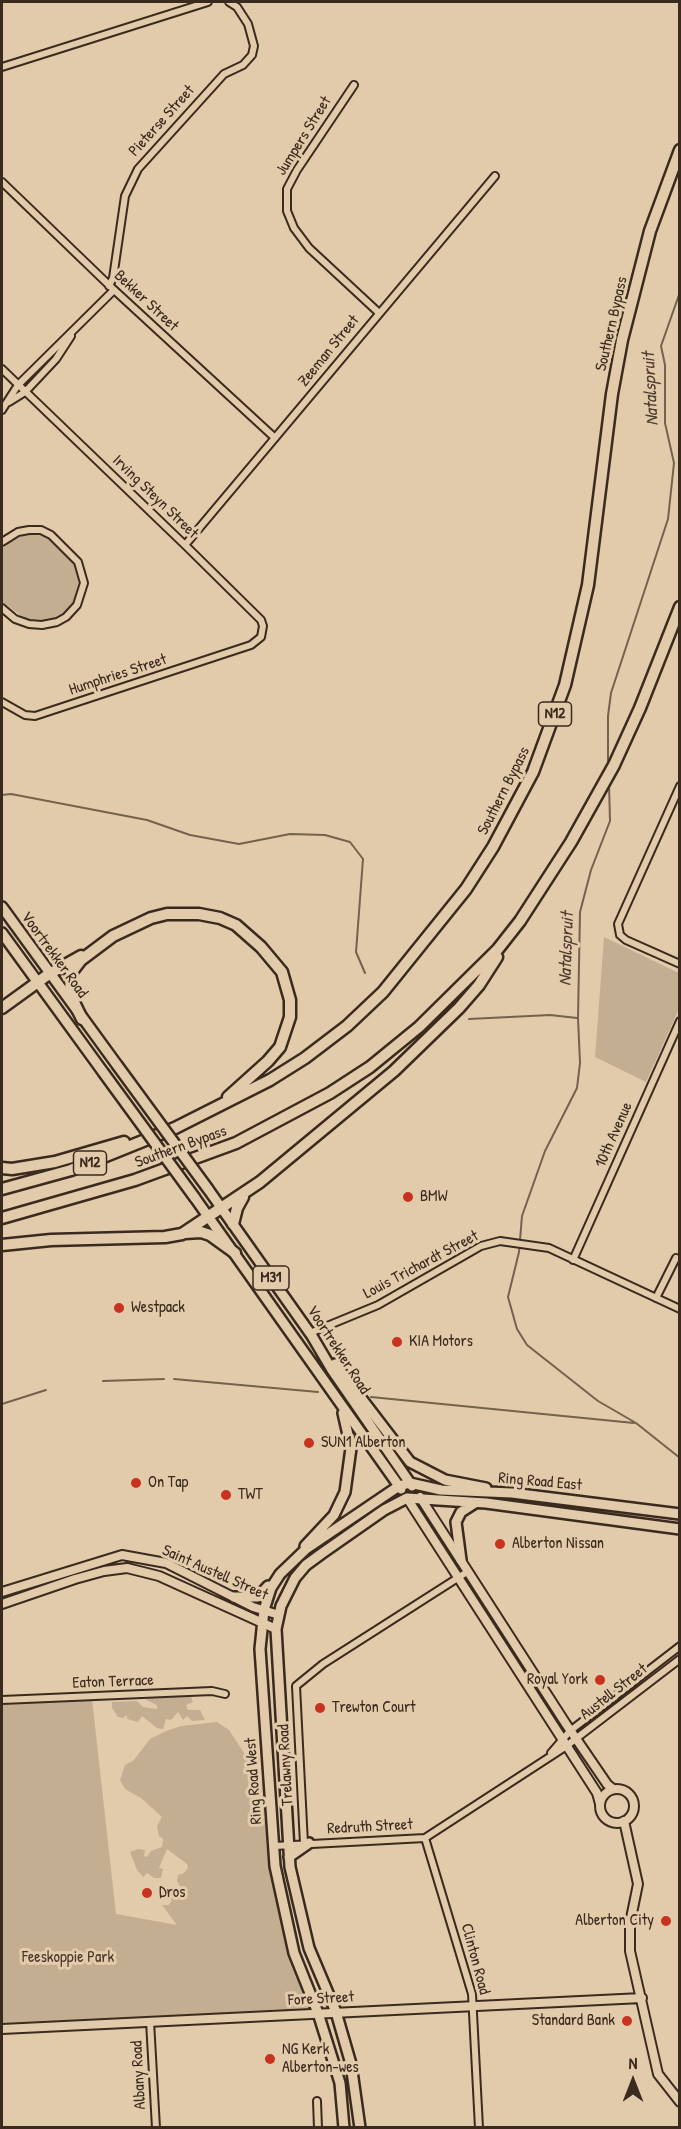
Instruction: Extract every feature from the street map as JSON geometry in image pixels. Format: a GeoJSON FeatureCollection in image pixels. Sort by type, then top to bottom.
{"type":"FeatureCollection","features":[{"type":"Feature","properties":{"kind":"highway","name":"Southern Bypass"},"geometry":{"type":"LineString","coordinates":[[2,1189],[71,1170],[175,1128],[270,1080],[305,1058],[347,1026],[383,992],[466,889],[493,847],[533,772],[565,685],[588,585],[612,394],[622,340],[650,231],[680,150]]}},
{"type":"Feature","properties":{"kind":"highway","name":"Southern Bypass"},"geometry":{"type":"LineString","coordinates":[[2,1218],[135,1180],[236,1143],[320,1099],[370,1067],[419,1027],[463,986],[520,921],[572,842],[614,765],[640,708],[680,607]]}},
{"type":"Feature","properties":{"kind":"highway"},"geometry":{"type":"LineString","coordinates":[[2,1008],[49,974],[151,918],[174,914],[199,914],[220,918],[236,925],[273,959],[284,978],[290,1000],[286,1032],[280,1047],[268,1061],[217,1107]]}},
{"type":"Feature","properties":{"kind":"highway"},"geometry":{"type":"LineString","coordinates":[[182,1234],[249,1189],[394,1071],[478,985],[520,921]]}},
{"type":"Feature","properties":{"kind":"highway"},"geometry":{"type":"LineString","coordinates":[[82,1020],[70,994],[70,973],[97,947]]}},
{"type":"Feature","properties":{"kind":"highway"},"geometry":{"type":"LineString","coordinates":[[2,1168],[12,1169],[55,1162],[175,1128]]}},
{"type":"Feature","properties":{"kind":"highway"},"geometry":{"type":"LineString","coordinates":[[233,1224],[238,1204],[249,1189]]}},
{"type":"Feature","properties":{"kind":"highway"},"geometry":{"type":"LineString","coordinates":[[2,1245],[51,1240],[165,1237],[201,1232],[210,1235],[235,1253]]}},
{"type":"Feature","properties":{"kind":"main road","name":"Voortrekker Road"},"geometry":{"type":"LineString","coordinates":[[2,907],[82,1020],[223,1208],[420,1497]]}},
{"type":"Feature","properties":{"kind":"main road","name":"Voortrekker Road"},"geometry":{"type":"LineString","coordinates":[[2,933],[210,1217],[316,1365],[407,1498]]}},
{"type":"Feature","properties":{"kind":"main road"},"geometry":{"type":"LineString","coordinates":[[311,1335],[401,1452],[420,1469],[445,1480],[512,1493]]}},
{"type":"Feature","properties":{"kind":"main road"},"geometry":{"type":"LineString","coordinates":[[296,1557],[333,1515],[345,1492],[351,1448],[341,1404]]}},
{"type":"Feature","properties":{"kind":"main road","name":"Ring Road East"},"geometry":{"type":"LineString","coordinates":[[399,1486],[410,1483],[475,1493],[512,1493],[639,1506],[680,1514]]}},
{"type":"Feature","properties":{"kind":"main road","name":"Ring Road West"},"geometry":{"type":"LineString","coordinates":[[344,2127],[340,2083],[318,2013],[294,1953],[275,1866],[260,1648],[261,1623],[267,1597],[280,1574],[296,1557],[399,1486]]}},
{"type":"Feature","properties":{"kind":"main road","name":"Ring Road East"},"geometry":{"type":"LineString","coordinates":[[407,1498],[420,1497],[486,1503],[680,1529]]}},
{"type":"Feature","properties":{"kind":"main road","name":"Ring Road West"},"geometry":{"type":"LineString","coordinates":[[360,2127],[351,2064],[336,2012],[309,1948],[289,1857],[276,1629],[279,1615],[295,1578],[306,1565],[384,1510],[407,1498]]}},
{"type":"Feature","properties":{"kind":"main road"},"geometry":{"type":"LineString","coordinates":[[461,1560],[456,1530],[461,1512],[474,1504],[486,1503]]}},
{"type":"Feature","properties":{"kind":"main road"},"geometry":{"type":"LineString","coordinates":[[234,1597],[258,1598],[280,1574]]}},
{"type":"Feature","properties":{"kind":"main road"},"geometry":{"type":"LineString","coordinates":[[289,1857],[306,1844]]}},
{"type":"Feature","properties":{"kind":"street"},"geometry":{"type":"LineString","coordinates":[[2,67],[207,2]]}},
{"type":"Feature","properties":{"kind":"street","name":"Pieterse Street"},"geometry":{"type":"LineString","coordinates":[[111,288],[125,196],[138,169],[224,74],[243,65],[252,55],[254,46],[248,24],[237,7],[229,2]]}},
{"type":"Feature","properties":{"kind":"street","name":"Jumpers Street"},"geometry":{"type":"LineString","coordinates":[[354,85],[297,170],[287,189],[287,211],[294,228],[309,248],[378,312]]}},
{"type":"Feature","properties":{"kind":"street","name":"Zeeman Street"},"geometry":{"type":"LineString","coordinates":[[185,545],[378,312],[495,176]]}},
{"type":"Feature","properties":{"kind":"street","name":"Bekker Street"},"geometry":{"type":"LineString","coordinates":[[2,182],[111,288],[275,438]]}},
{"type":"Feature","properties":{"kind":"street"},"geometry":{"type":"LineString","coordinates":[[4,407],[25,392],[56,359],[72,335],[111,288]]}},
{"type":"Feature","properties":{"kind":"street"},"geometry":{"type":"LineString","coordinates":[[4,407],[18,385],[53,349],[72,335]]}},
{"type":"Feature","properties":{"kind":"street","name":"Irving Steyn Street"},"geometry":{"type":"LineString","coordinates":[[2,369],[261,620],[261,637],[245,648]]}},
{"type":"Feature","properties":{"kind":"street"},"geometry":{"type":"LineString","coordinates":[[2,542],[18,532],[41,530],[51,535],[78,562],[84,583],[77,605],[66,618],[57,622],[42,625],[29,624],[2,608]]}},
{"type":"Feature","properties":{"kind":"street"},"geometry":{"type":"LineString","coordinates":[[2,618],[9,614]]}},
{"type":"Feature","properties":{"kind":"street","name":"Humphries Street"},"geometry":{"type":"LineString","coordinates":[[2,702],[25,715],[35,716],[245,648]]}},
{"type":"Feature","properties":{"kind":"street"},"geometry":{"type":"LineString","coordinates":[[680,786],[618,924],[620,935],[680,964]]}},
{"type":"Feature","properties":{"kind":"street","name":"10th Avenue"},"geometry":{"type":"LineString","coordinates":[[573,1260],[680,1021]]}},
{"type":"Feature","properties":{"kind":"street","name":"Louis Trichardt Street"},"geometry":{"type":"LineString","coordinates":[[311,1335],[412,1287],[482,1246],[500,1241],[540,1246],[680,1309]]}},
{"type":"Feature","properties":{"kind":"street"},"geometry":{"type":"LineString","coordinates":[[657,1298],[676,1257]]}},
{"type":"Feature","properties":{"kind":"street","name":"Voortrekker Road"},"geometry":{"type":"LineString","coordinates":[[420,1497],[570,1731],[607,1784],[614,1789]]}},
{"type":"Feature","properties":{"kind":"street","name":"Voortrekker Road"},"geometry":{"type":"LineString","coordinates":[[407,1498],[562,1743],[597,1793],[600,1804]]}},
{"type":"Feature","properties":{"kind":"street","name":"Saint Austell Street"},"geometry":{"type":"LineString","coordinates":[[2,1593],[122,1555],[166,1563],[234,1597],[279,1615]]}},
{"type":"Feature","properties":{"kind":"street","name":"Saint Austell Street"},"geometry":{"type":"LineString","coordinates":[[2,1604],[85,1576],[127,1568],[159,1576],[276,1629]]}},
{"type":"Feature","properties":{"kind":"street"},"geometry":{"type":"LineString","coordinates":[[459,1579],[468,1572]]}},
{"type":"Feature","properties":{"kind":"street","name":"Trelawny Road"},"geometry":{"type":"LineString","coordinates":[[306,1844],[296,1686],[322,1664],[459,1579]]}},
{"type":"Feature","properties":{"kind":"street","name":"Redruth Street"},"geometry":{"type":"LineString","coordinates":[[274,1846],[425,1838],[551,1754],[570,1731],[680,1646]]}},
{"type":"Feature","properties":{"kind":"street"},"geometry":{"type":"LineString","coordinates":[[512,1663],[522,1656]]}},
{"type":"Feature","properties":{"kind":"street","name":"Austell Street"},"geometry":{"type":"LineString","coordinates":[[562,1743],[576,1738],[680,1659]]}},
{"type":"Feature","properties":{"kind":"street","name":"Eaton Terrace"},"geometry":{"type":"LineString","coordinates":[[2,1700],[212,1691],[225,1694]]}},
{"type":"Feature","properties":{"kind":"street"},"geometry":{"type":"LineString","coordinates":[[600,1804],[602,1797],[614,1789]]}},
{"type":"Feature","properties":{"kind":"street","name":"M31"},"geometry":{"type":"LineString","coordinates":[[600,1804],[604,1817],[617,1822],[630,1817],[634,1804],[627,1792],[614,1789]]}},
{"type":"Feature","properties":{"kind":"street","name":"M31"},"geometry":{"type":"LineString","coordinates":[[624,1821],[638,1884],[628,1942],[658,2074],[680,2102]]}},
{"type":"Feature","properties":{"kind":"street","name":"Clinton Road"},"geometry":{"type":"LineString","coordinates":[[425,1838],[470,1983],[479,2127]]}},
{"type":"Feature","properties":{"kind":"street","name":"Fore Street"},"geometry":{"type":"LineString","coordinates":[[2,2029],[642,1998]]}},
{"type":"Feature","properties":{"kind":"street","name":"Albany Road"},"geometry":{"type":"LineString","coordinates":[[150,2021],[156,2127]]}},
{"type":"Feature","properties":{"kind":"street"},"geometry":{"type":"LineString","coordinates":[[317,2101],[318,2127]]}},
{"type":"Feature","properties":{"kind":"green space"},"geometry":{"type":"Polygon","coordinates":[[[30,534],[44,536],[58,545],[74,561],[81,578],[77,601],[58,619],[42,622],[29,621],[2,602],[2,549],[11,540],[30,534]]]}},
{"type":"Feature","properties":{"kind":"green space"},"geometry":{"type":"Polygon","coordinates":[[[604,937],[679,973],[679,1009],[646,1082],[595,1057],[604,937]]]}},
{"type":"Feature","properties":{"kind":"green space"},"geometry":{"type":"Polygon","coordinates":[[[190,1694],[193,1702],[186,1705],[188,1710],[200,1710],[205,1720],[192,1721],[187,1716],[183,1720],[178,1712],[171,1720],[166,1719],[163,1729],[157,1728],[142,1716],[138,1722],[127,1719],[127,1715],[123,1718],[118,1717],[112,1708],[112,1702],[137,1701],[143,1707],[157,1709],[157,1705],[146,1700],[149,1697],[190,1694]]]}},
{"type":"Feature","properties":{"kind":"green space","name":"Feeskoppie Park"},"geometry":{"type":"Polygon","coordinates":[[[92,1699],[116,1914],[177,1925],[162,1905],[169,1905],[172,1900],[166,1896],[169,1891],[182,1890],[177,1881],[178,1875],[184,1873],[188,1868],[187,1864],[167,1849],[159,1868],[163,1869],[161,1878],[154,1878],[147,1873],[143,1877],[137,1870],[130,1852],[138,1849],[145,1850],[144,1856],[147,1857],[151,1851],[162,1847],[163,1839],[159,1836],[157,1826],[162,1817],[141,1798],[125,1789],[120,1780],[125,1765],[133,1761],[150,1739],[166,1731],[181,1726],[217,1722],[229,1730],[261,1779],[268,1861],[285,1943],[315,2011],[2,2028],[2,1703],[92,1699]]]}},
{"type":"Feature","properties":{"kind":"waterway","name":"Natalspruit"},"geometry":{"type":"LineString","coordinates":[[608,767],[608,716],[611,693],[668,519],[674,463],[665,423],[665,365],[661,346],[680,292]]}},
{"type":"Feature","properties":{"kind":"waterway","name":"Natalspruit"},"geometry":{"type":"LineString","coordinates":[[609,784],[610,821],[591,870],[580,912],[578,1018],[580,1063],[577,1088],[545,1151],[522,1216],[519,1252],[508,1297],[517,1329],[527,1345],[598,1401],[636,1423],[680,1458]]}},
{"type":"Feature","properties":{"kind":"waterway"},"geometry":{"type":"LineString","coordinates":[[2,795],[11,794],[147,820],[190,835],[239,844],[290,834],[325,835],[350,842],[363,859],[356,952],[365,973]]}},
{"type":"Feature","properties":{"kind":"waterway"},"geometry":{"type":"LineString","coordinates":[[469,1019],[550,1015],[577,1018]]}},
{"type":"Feature","properties":{"kind":"waterway"},"geometry":{"type":"LineString","coordinates":[[103,1381],[164,1379]]}},
{"type":"Feature","properties":{"kind":"waterway"},"geometry":{"type":"LineString","coordinates":[[174,1379],[318,1392]]}},
{"type":"Feature","properties":{"kind":"waterway"},"geometry":{"type":"LineString","coordinates":[[2,1404],[46,1390]]}},
{"type":"Feature","properties":{"kind":"waterway"},"geometry":{"type":"LineString","coordinates":[[371,1397],[634,1423]]}},
{"type":"Feature","properties":{"kind":"place","name":"BMW"},"geometry":{"type":"Point","coordinates":[408,1197]}},
{"type":"Feature","properties":{"kind":"place","name":"Westpack"},"geometry":{"type":"Point","coordinates":[119,1308]}},
{"type":"Feature","properties":{"kind":"place","name":"KIA Motors"},"geometry":{"type":"Point","coordinates":[397,1342]}},
{"type":"Feature","properties":{"kind":"place","name":"SUN1 Alberton"},"geometry":{"type":"Point","coordinates":[309,1443]}},
{"type":"Feature","properties":{"kind":"place","name":"On Tap"},"geometry":{"type":"Point","coordinates":[136,1483]}},
{"type":"Feature","properties":{"kind":"place","name":"TWT"},"geometry":{"type":"Point","coordinates":[226,1495]}},
{"type":"Feature","properties":{"kind":"place","name":"Alberton Nissan"},"geometry":{"type":"Point","coordinates":[500,1544]}},
{"type":"Feature","properties":{"kind":"place","name":"Royal York"},"geometry":{"type":"Point","coordinates":[600,1680]}},
{"type":"Feature","properties":{"kind":"place","name":"Trewton Court"},"geometry":{"type":"Point","coordinates":[320,1708]}},
{"type":"Feature","properties":{"kind":"place","name":"Dros"},"geometry":{"type":"Point","coordinates":[147,1893]}},
{"type":"Feature","properties":{"kind":"place","name":"Alberton City"},"geometry":{"type":"Point","coordinates":[666,1921]}},
{"type":"Feature","properties":{"kind":"place","name":"Standard Bank"},"geometry":{"type":"Point","coordinates":[627,2021]}},
{"type":"Feature","properties":{"kind":"place","name":"NG Kerk Alberton-wes"},"geometry":{"type":"Point","coordinates":[270,2059]}}]}
